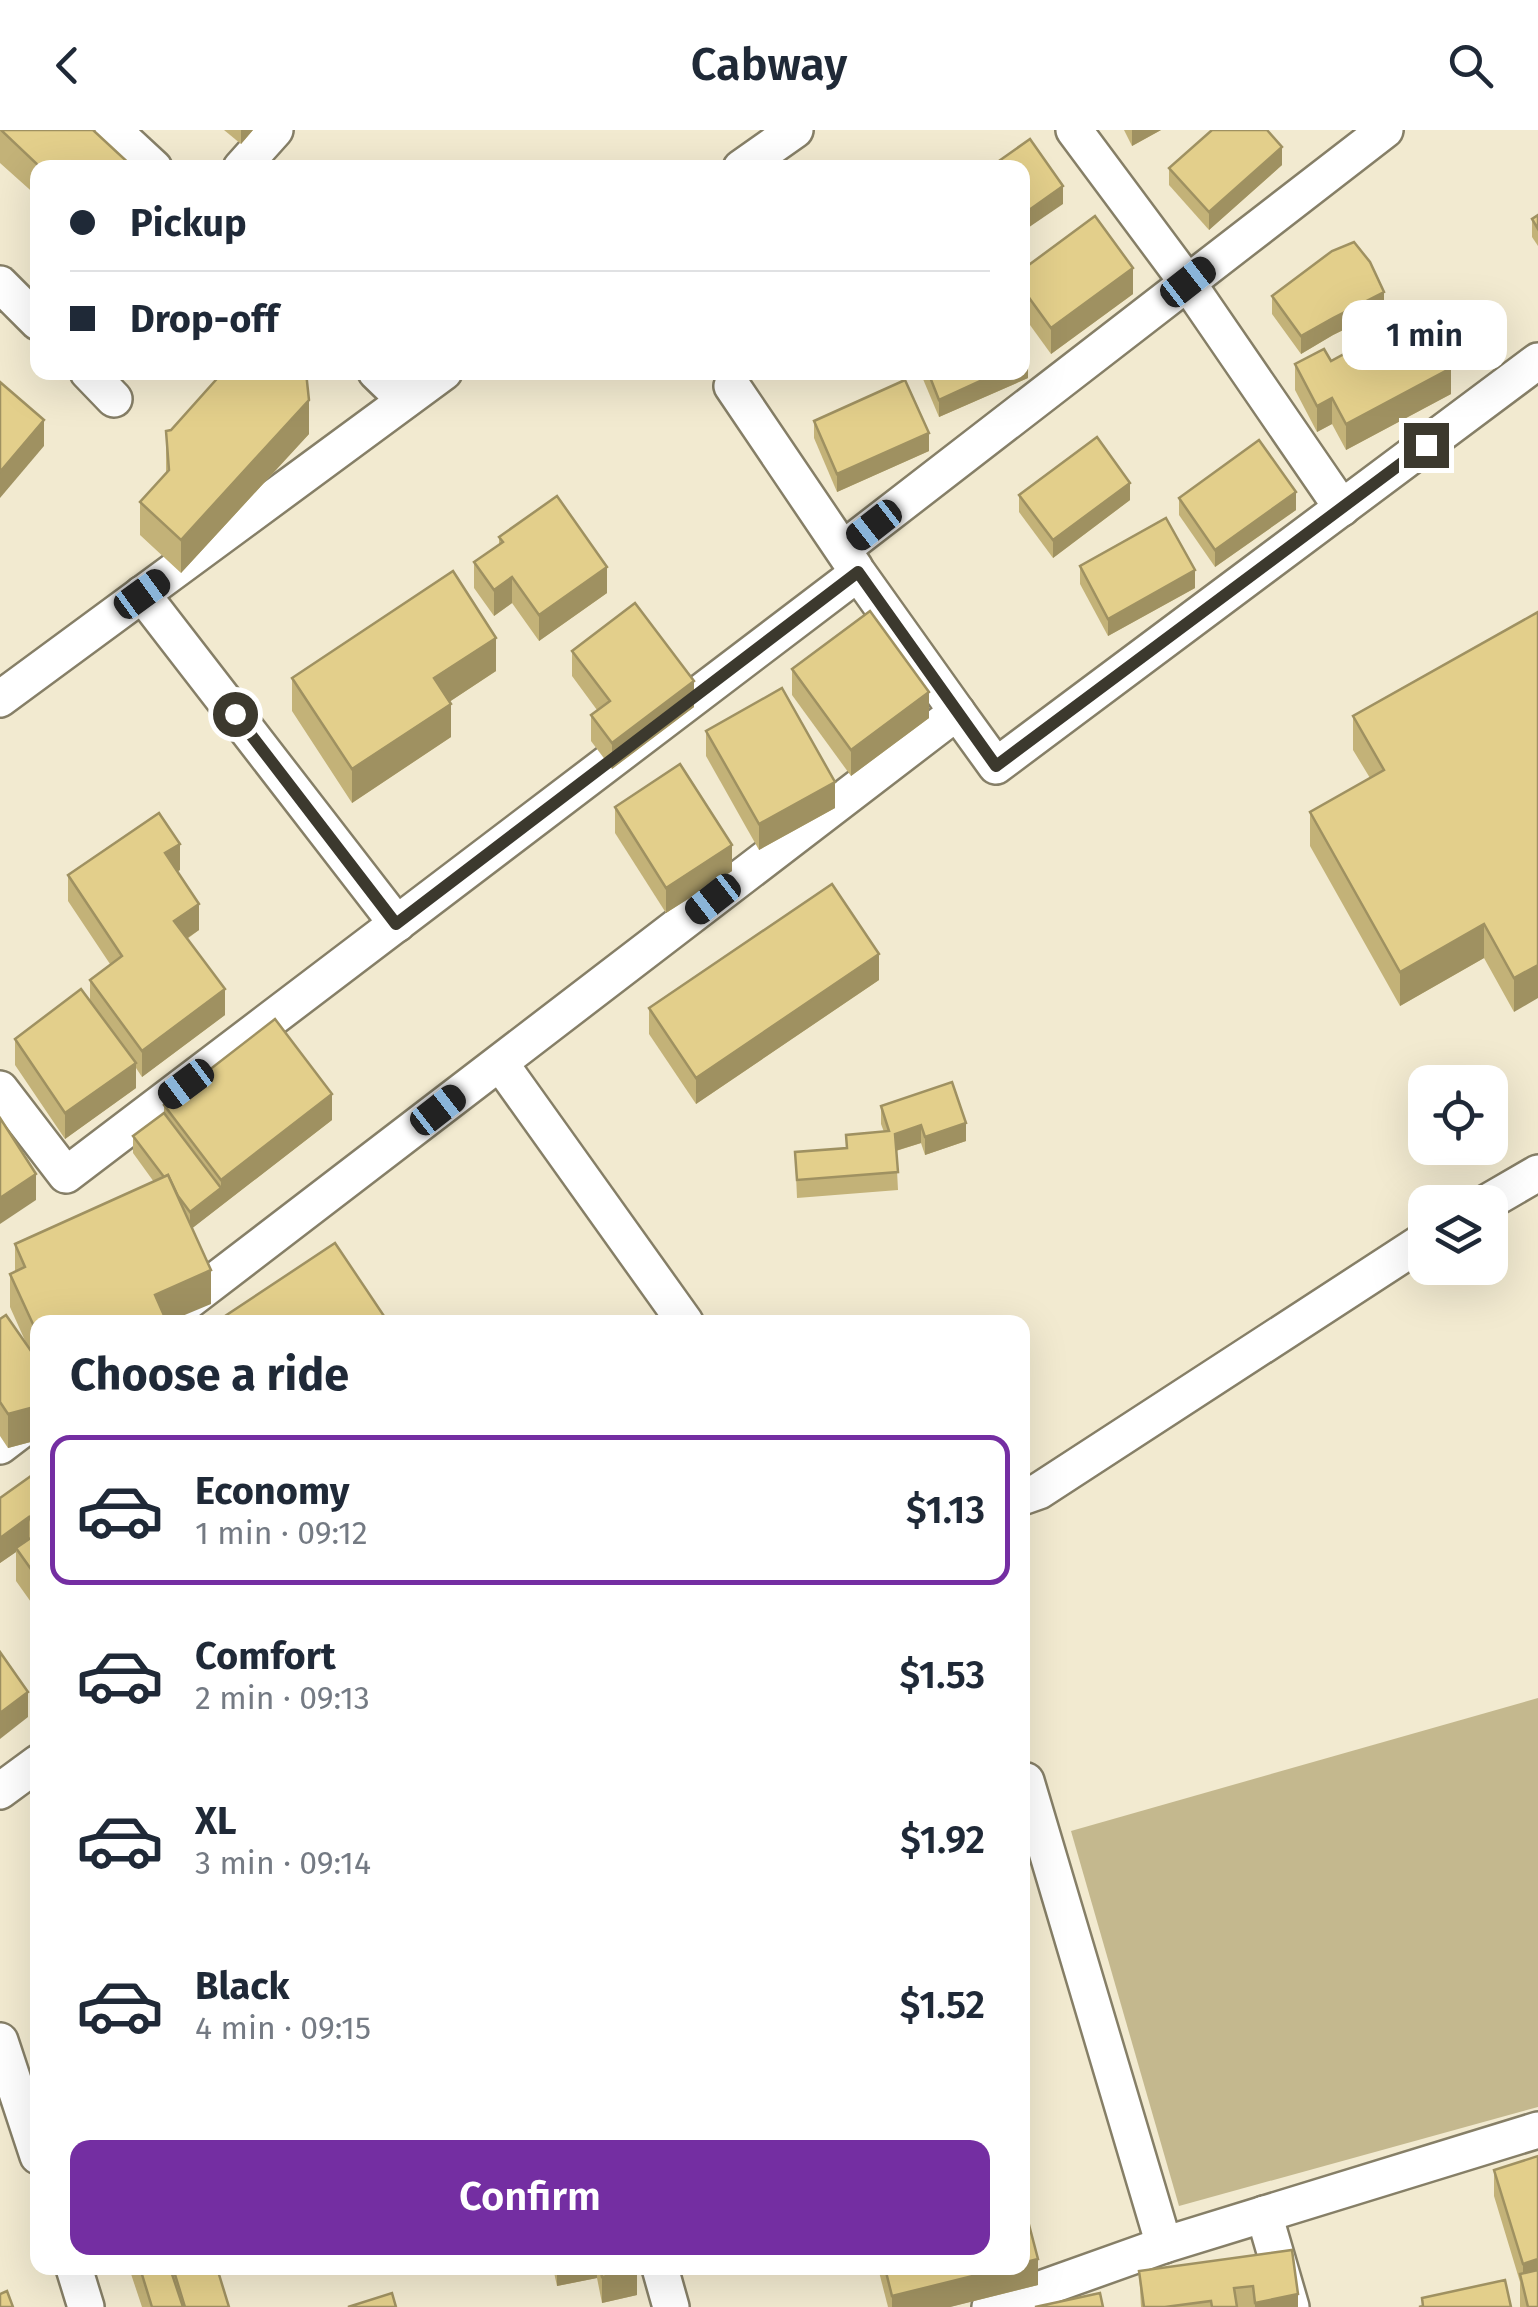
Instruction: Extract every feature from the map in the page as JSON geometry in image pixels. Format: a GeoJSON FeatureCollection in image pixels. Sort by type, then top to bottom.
{"type":"FeatureCollection","features":[{"type":"Feature","properties":{"kind":"street"},"geometry":{"type":"LineString","coordinates":[[114,130],[146,160]]}},
{"type":"Feature","properties":{"kind":"street"},"geometry":{"type":"LineString","coordinates":[[248,160],[275,130]]}},
{"type":"Feature","properties":{"kind":"street"},"geometry":{"type":"LineString","coordinates":[[752,160],[795,130]]}},
{"type":"Feature","properties":{"kind":"street"},"geometry":{"type":"LineString","coordinates":[[1074,130],[1188,282],[1342,508]]}},
{"type":"Feature","properties":{"kind":"street"},"geometry":{"type":"LineString","coordinates":[[0,1088],[66,1175],[396,924],[850,561],[1188,282],[1384,130]]}},
{"type":"Feature","properties":{"kind":"street"},"geometry":{"type":"LineString","coordinates":[[0,284],[30,314]]}},
{"type":"Feature","properties":{"kind":"street"},"geometry":{"type":"LineString","coordinates":[[732,386],[996,766],[1538,362]]}},
{"type":"Feature","properties":{"kind":"street"},"geometry":{"type":"LineString","coordinates":[[96,380],[114,399]]}},
{"type":"Feature","properties":{"kind":"street"},"geometry":{"type":"LineString","coordinates":[[385,380],[406,400]]}},
{"type":"Feature","properties":{"kind":"street"},"geometry":{"type":"LineString","coordinates":[[0,699],[433,380]]}},
{"type":"Feature","properties":{"kind":"street"},"geometry":{"type":"LineString","coordinates":[[142,594],[396,924]]}},
{"type":"Feature","properties":{"kind":"street"},"geometry":{"type":"LineString","coordinates":[[170,1315],[957,712]]}},
{"type":"Feature","properties":{"kind":"street"},"geometry":{"type":"LineString","coordinates":[[500,1063],[681,1315]]}},
{"type":"Feature","properties":{"kind":"street"},"geometry":{"type":"LineString","coordinates":[[1508,1190],[1538,1172]]}},
{"type":"Feature","properties":{"kind":"street"},"geometry":{"type":"LineString","coordinates":[[1030,1494],[1408,1251]]}},
{"type":"Feature","properties":{"kind":"street"},"geometry":{"type":"LineString","coordinates":[[0,1446],[30,1423]]}},
{"type":"Feature","properties":{"kind":"street"},"geometry":{"type":"LineString","coordinates":[[0,1791],[30,1769]]}},
{"type":"Feature","properties":{"kind":"street"},"geometry":{"type":"LineString","coordinates":[[1030,1797],[1164,2245]]}},
{"type":"Feature","properties":{"kind":"street"},"geometry":{"type":"LineString","coordinates":[[0,2040],[30,2132]]}},
{"type":"Feature","properties":{"kind":"street"},"geometry":{"type":"LineString","coordinates":[[990,2307],[1164,2245],[1538,2130]]}},
{"type":"Feature","properties":{"kind":"street"},"geometry":{"type":"LineString","coordinates":[[1264,2214],[1291,2307]]}},
{"type":"Feature","properties":{"kind":"street"},"geometry":{"type":"LineString","coordinates":[[76,2275],[86,2307]]}},
{"type":"Feature","properties":{"kind":"street"},"geometry":{"type":"LineString","coordinates":[[662,2275],[671,2307]]}},
{"type":"Feature","properties":{"kind":"shaded area"},"geometry":{"type":"Polygon","coordinates":[[[1538,1698],[1538,2107],[1179,2206],[1071,1831],[1538,1698]]]}},
{"type":"Feature","properties":{"kind":"building"},"geometry":{"type":"Polygon","coordinates":[[[1,130],[93,130],[125,160],[33,160],[1,130]]]}},
{"type":"Feature","properties":{"kind":"building"},"geometry":{"type":"Polygon","coordinates":[[[1212,130],[1267,130],[1282,147],[1209,212],[1169,168],[1212,130]]]}},
{"type":"Feature","properties":{"kind":"building"},"geometry":{"type":"Polygon","coordinates":[[[1030,139],[1063,186],[1030,209],[1030,160],[1000,160],[1030,139]]]}},
{"type":"Feature","properties":{"kind":"building"},"geometry":{"type":"Polygon","coordinates":[[[1095,216],[1133,268],[1051,328],[1030,299],[1030,264],[1095,216]]]}},
{"type":"Feature","properties":{"kind":"building"},"geometry":{"type":"Polygon","coordinates":[[[1354,242],[1370,262],[1384,292],[1301,336],[1272,296],[1332,251],[1354,242]]]}},
{"type":"Feature","properties":{"kind":"building"},"geometry":{"type":"Polygon","coordinates":[[[1421,312],[1451,368],[1346,424],[1332,398],[1317,406],[1295,364],[1324,349],[1331,361],[1421,312]]]}},
{"type":"Feature","properties":{"kind":"building"},"geometry":{"type":"Polygon","coordinates":[[[216,380],[307,380],[309,400],[181,540],[140,502],[169,470],[166,431],[216,380]]]}},
{"type":"Feature","properties":{"kind":"building"},"geometry":{"type":"Polygon","coordinates":[[[905,380],[929,433],[837,474],[814,421],[905,380]]]}},
{"type":"Feature","properties":{"kind":"building"},"geometry":{"type":"Polygon","coordinates":[[[931,380],[983,380],[939,400],[931,380]]]}},
{"type":"Feature","properties":{"kind":"building"},"geometry":{"type":"Polygon","coordinates":[[[0,382],[44,420],[0,472],[0,382]]]}},
{"type":"Feature","properties":{"kind":"building"},"geometry":{"type":"Polygon","coordinates":[[[1097,437],[1130,483],[1053,540],[1019,495],[1097,437]]]}},
{"type":"Feature","properties":{"kind":"building"},"geometry":{"type":"Polygon","coordinates":[[[1259,440],[1296,492],[1215,550],[1179,498],[1259,440]]]}},
{"type":"Feature","properties":{"kind":"building"},"geometry":{"type":"Polygon","coordinates":[[[557,496],[607,567],[539,615],[512,577],[494,590],[474,562],[503,542],[499,537],[557,496]]]}},
{"type":"Feature","properties":{"kind":"building"},"geometry":{"type":"Polygon","coordinates":[[[1166,518],[1195,570],[1108,619],[1080,566],[1166,518]]]}},
{"type":"Feature","properties":{"kind":"building"},"geometry":{"type":"Polygon","coordinates":[[[453,571],[496,638],[434,678],[451,704],[352,769],[292,678],[453,571]]]}},
{"type":"Feature","properties":{"kind":"building"},"geometry":{"type":"Polygon","coordinates":[[[635,603],[694,681],[612,743],[591,715],[610,701],[572,651],[635,603]]]}},
{"type":"Feature","properties":{"kind":"building"},"geometry":{"type":"Polygon","coordinates":[[[870,611],[929,692],[851,750],[792,669],[870,611]]]}},
{"type":"Feature","properties":{"kind":"building"},"geometry":{"type":"Polygon","coordinates":[[[1538,612],[1538,965],[1514,978],[1484,924],[1400,972],[1310,812],[1384,770],[1353,716],[1538,612]]]}},
{"type":"Feature","properties":{"kind":"building"},"geometry":{"type":"Polygon","coordinates":[[[782,688],[835,782],[759,824],[706,731],[782,688]]]}},
{"type":"Feature","properties":{"kind":"building"},"geometry":{"type":"Polygon","coordinates":[[[680,764],[732,845],[666,888],[615,807],[680,764]]]}},
{"type":"Feature","properties":{"kind":"building"},"geometry":{"type":"Polygon","coordinates":[[[159,813],[180,844],[165,853],[199,904],[174,921],[225,989],[142,1051],[90,980],[122,956],[68,875],[159,813]]]}},
{"type":"Feature","properties":{"kind":"building"},"geometry":{"type":"Polygon","coordinates":[[[832,884],[879,954],[696,1078],[649,1008],[832,884]]]}},
{"type":"Feature","properties":{"kind":"building"},"geometry":{"type":"Polygon","coordinates":[[[81,989],[136,1063],[65,1113],[15,1039],[81,989]]]}},
{"type":"Feature","properties":{"kind":"building"},"geometry":{"type":"Polygon","coordinates":[[[275,1019],[332,1094],[221,1180],[164,1105],[275,1019]]]}},
{"type":"Feature","properties":{"kind":"building"},"geometry":{"type":"Polygon","coordinates":[[[952,1082],[966,1123],[925,1137],[921,1125],[895,1134],[898,1172],[797,1180],[795,1152],[847,1148],[846,1135],[889,1131],[881,1106],[952,1082]]]}},
{"type":"Feature","properties":{"kind":"building"},"geometry":{"type":"Polygon","coordinates":[[[164,1113],[221,1188],[190,1212],[168,1175],[164,1177],[133,1136],[164,1113]]]}},
{"type":"Feature","properties":{"kind":"building"},"geometry":{"type":"Polygon","coordinates":[[[0,1118],[36,1174],[0,1198],[0,1118]]]}},
{"type":"Feature","properties":{"kind":"building"},"geometry":{"type":"Polygon","coordinates":[[[168,1175],[211,1270],[155,1295],[164,1315],[30,1318],[10,1274],[25,1267],[15,1244],[168,1175]]]}},
{"type":"Feature","properties":{"kind":"building"},"geometry":{"type":"Polygon","coordinates":[[[335,1243],[383,1315],[227,1315],[335,1243]]]}},
{"type":"Feature","properties":{"kind":"building"},"geometry":{"type":"Polygon","coordinates":[[[6,1315],[30,1350],[30,1408],[8,1414],[0,1402],[0,1319],[6,1315]]]}},
{"type":"Feature","properties":{"kind":"building"},"geometry":{"type":"Polygon","coordinates":[[[30,1477],[30,1519],[0,1538],[0,1498],[30,1477]]]}},
{"type":"Feature","properties":{"kind":"building"},"geometry":{"type":"Polygon","coordinates":[[[30,1538],[30,1568],[16,1548],[30,1538]]]}},
{"type":"Feature","properties":{"kind":"building"},"geometry":{"type":"Polygon","coordinates":[[[0,1652],[28,1692],[0,1713],[0,1652]]]}},
{"type":"Feature","properties":{"kind":"building"},"geometry":{"type":"Polygon","coordinates":[[[1538,2156],[1538,2259],[1523,2264],[1494,2170],[1538,2156]]]}},
{"type":"Feature","properties":{"kind":"building"},"geometry":{"type":"Polygon","coordinates":[[[1030,2228],[1038,2259],[1030,2261],[1030,2228]]]}},
{"type":"Feature","properties":{"kind":"building"},"geometry":{"type":"Polygon","coordinates":[[[1292,2250],[1298,2294],[1255,2303],[1253,2286],[1234,2288],[1237,2307],[1212,2307],[1211,2301],[1144,2307],[1139,2271],[1292,2250]]]}},
{"type":"Feature","properties":{"kind":"building"},"geometry":{"type":"Polygon","coordinates":[[[1538,2270],[1538,2307],[1528,2307],[1520,2274],[1538,2270]]]}},
{"type":"Feature","properties":{"kind":"building"},"geometry":{"type":"Polygon","coordinates":[[[142,2275],[172,2275],[183,2307],[152,2307],[142,2275]]]}},
{"type":"Feature","properties":{"kind":"building"},"geometry":{"type":"Polygon","coordinates":[[[175,2275],[219,2275],[229,2307],[185,2307],[175,2275]]]}},
{"type":"Feature","properties":{"kind":"building"},"geometry":{"type":"Polygon","coordinates":[[[887,2275],[977,2275],[892,2296],[887,2275]]]}},
{"type":"Feature","properties":{"kind":"building"},"geometry":{"type":"Polygon","coordinates":[[[1505,2280],[1511,2307],[1419,2307],[1423,2306],[1422,2298],[1505,2280]]]}},
{"type":"Feature","properties":{"kind":"building"},"geometry":{"type":"Polygon","coordinates":[[[7,2291],[13,2307],[0,2307],[0,2294],[7,2291]]]}},
{"type":"Feature","properties":{"kind":"building"},"geometry":{"type":"Polygon","coordinates":[[[392,2293],[396,2307],[348,2307],[392,2293]]]}},
{"type":"Feature","properties":{"kind":"building"},"geometry":{"type":"Polygon","coordinates":[[[1100,2293],[1103,2307],[1035,2307],[1100,2293]]]}},
{"type":"Feature","properties":{"kind":"route"},"geometry":{"type":"LineString","coordinates":[[235,714],[396,924],[858,572],[996,766],[1426,445]]}}]}
